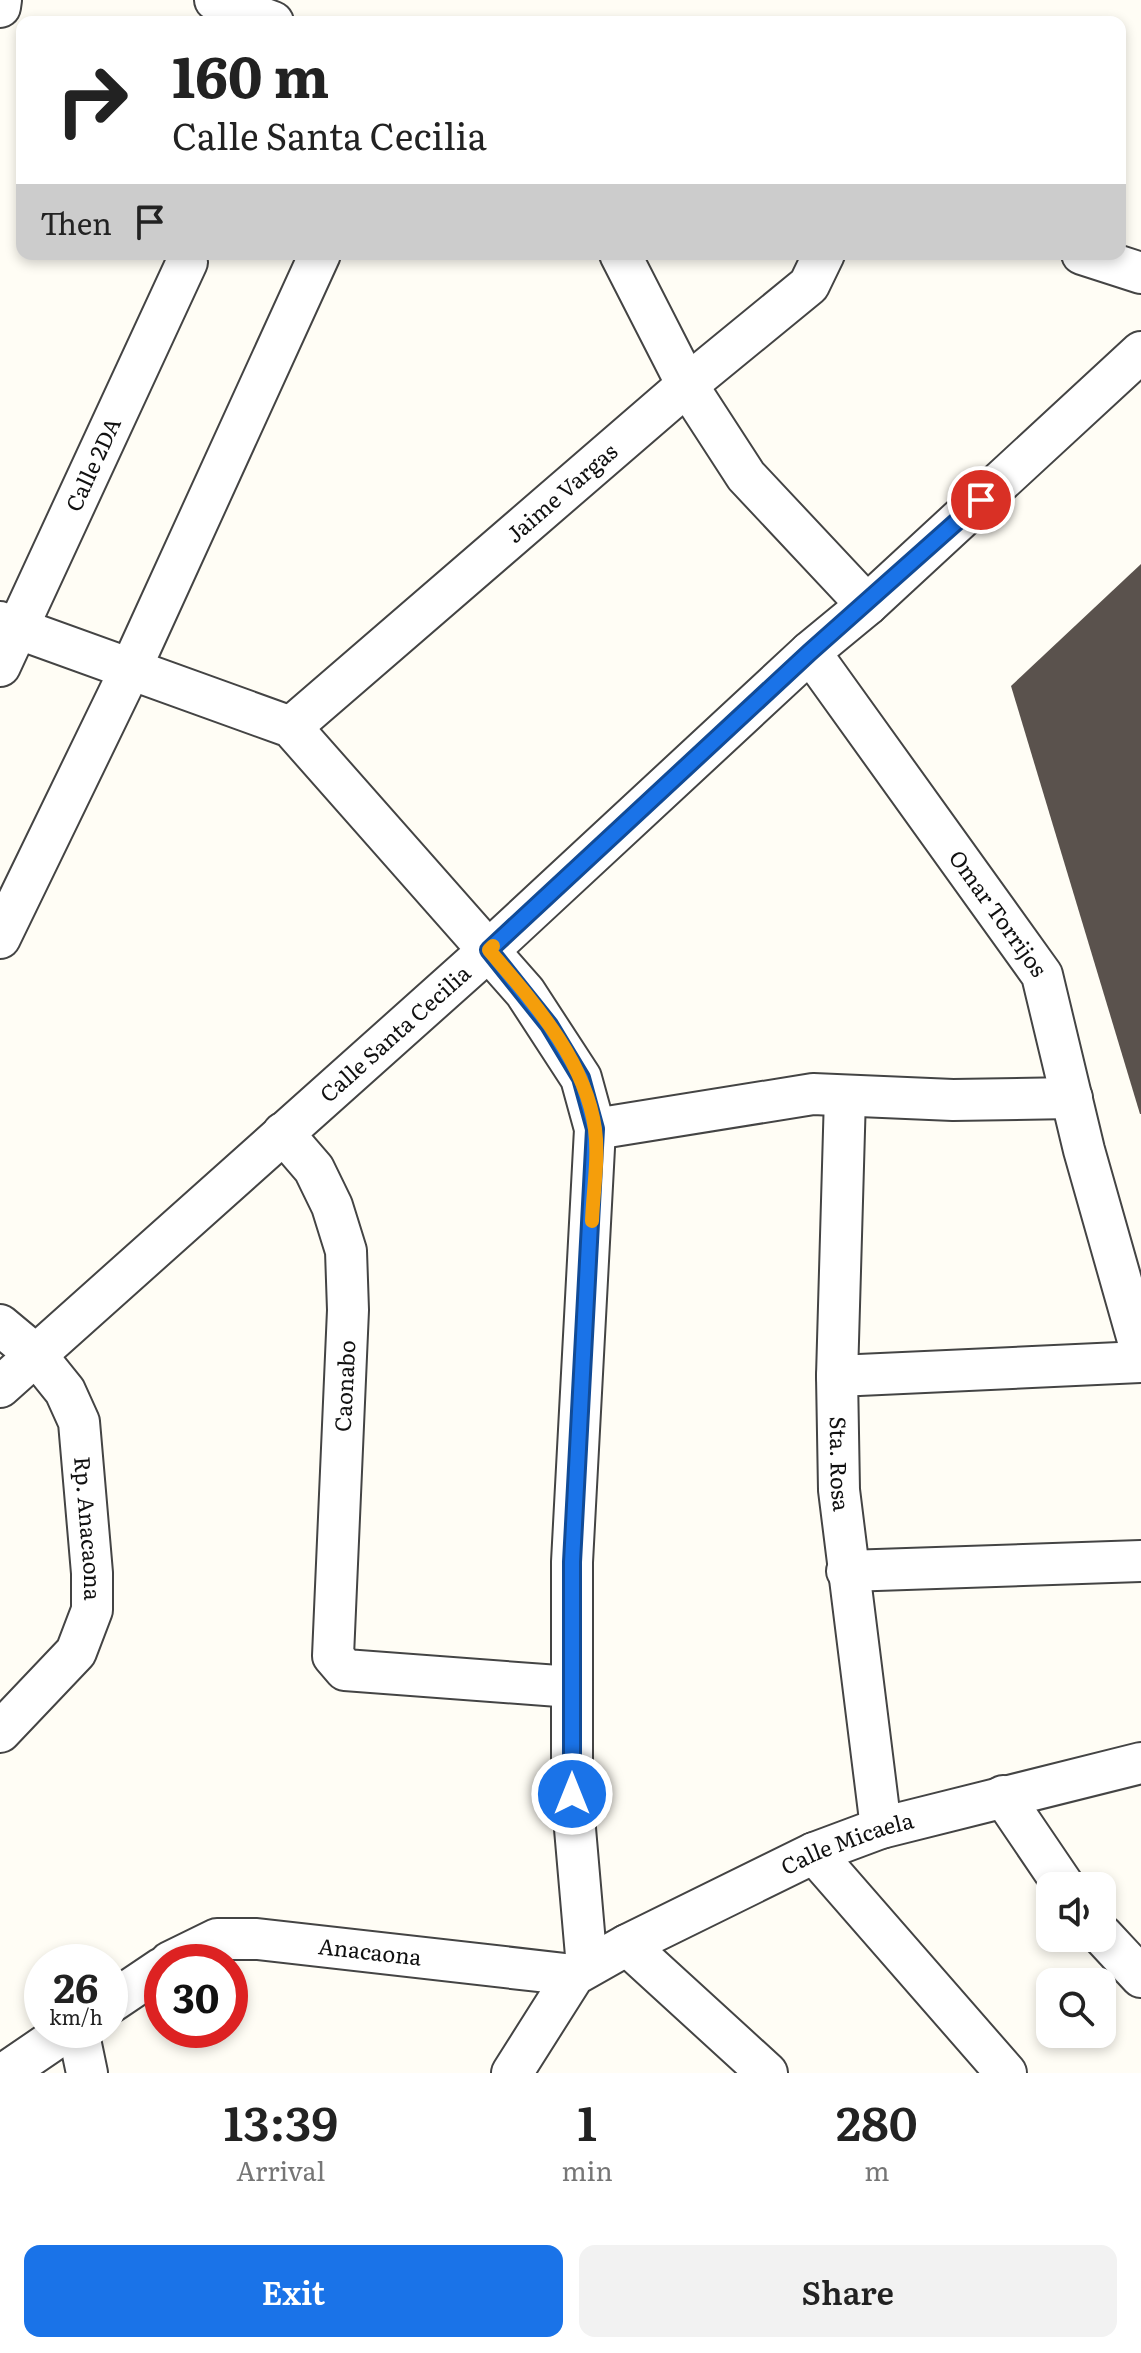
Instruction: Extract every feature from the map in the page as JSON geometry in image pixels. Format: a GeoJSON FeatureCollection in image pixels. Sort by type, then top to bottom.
{"type":"FeatureCollection","features":[{"type":"Feature","properties":{"kind":"street"},"geometry":{"type":"LineString","coordinates":[[0,7],[1,0]]}},
{"type":"Feature","properties":{"kind":"street"},"geometry":{"type":"LineString","coordinates":[[215,0],[257,16]]}},
{"type":"Feature","properties":{"kind":"street"},"geometry":{"type":"LineString","coordinates":[[0,938],[131,668],[317,260]]}},
{"type":"Feature","properties":{"kind":"street"},"geometry":{"type":"LineString","coordinates":[[623,260],[687,385],[746,476],[867,605]]}},
{"type":"Feature","properties":{"kind":"street","name":"Jaime Vargas"},"geometry":{"type":"LineString","coordinates":[[291,727],[687,385],[809,285],[821,260]]}},
{"type":"Feature","properties":{"kind":"street"},"geometry":{"type":"LineString","coordinates":[[1101,260],[1141,273]]}},
{"type":"Feature","properties":{"kind":"street","name":"Calle 2DA"},"geometry":{"type":"LineString","coordinates":[[0,666],[9,625],[187,262]]}},
{"type":"Feature","properties":{"kind":"street","name":"Calle Santa Cecilia"},"geometry":{"type":"LineString","coordinates":[[0,1387],[489,950],[810,652],[867,605],[1141,352]]}},
{"type":"Feature","properties":{"kind":"street"},"geometry":{"type":"LineString","coordinates":[[9,625],[291,727],[489,950],[549,1025],[581,1078],[595,1129],[572,1562],[572,1794],[581,1971],[512,2073]]}},
{"type":"Feature","properties":{"kind":"street","name":"Omar Torrijos"},"geometry":{"type":"LineString","coordinates":[[810,652],[1042,975],[1141,1351]]}},
{"type":"Feature","properties":{"kind":"street"},"geometry":{"type":"LineString","coordinates":[[595,1129],[813,1094],[953,1100],[1072,1098]]}},
{"type":"Feature","properties":{"kind":"street","name":"Sta. Rosa"},"geometry":{"type":"LineString","coordinates":[[845,1096],[837,1376],[839,1490],[881,1828]]}},
{"type":"Feature","properties":{"kind":"street","name":"Caonabo"},"geometry":{"type":"LineString","coordinates":[[283,1133],[314,1169],[332,1206],[346,1251],[348,1310],[333,1656],[345,1670],[572,1687]]}},
{"type":"Feature","properties":{"kind":"street","name":"Rp. Anacaona"},"geometry":{"type":"LineString","coordinates":[[0,1325],[36,1355],[65,1391],[79,1422],[92,1610],[76,1652],[0,1732]]}},
{"type":"Feature","properties":{"kind":"street"},"geometry":{"type":"LineString","coordinates":[[837,1376],[1141,1362]]}},
{"type":"Feature","properties":{"kind":"street"},"geometry":{"type":"LineString","coordinates":[[847,1571],[1141,1561]]}},
{"type":"Feature","properties":{"kind":"street","name":"Calle Micaela"},"geometry":{"type":"LineString","coordinates":[[581,1971],[627,1945],[814,1853],[881,1828],[1141,1763]]}},
{"type":"Feature","properties":{"kind":"street"},"geometry":{"type":"LineString","coordinates":[[1003,1796],[1055,1872]]}},
{"type":"Feature","properties":{"kind":"street"},"geometry":{"type":"LineString","coordinates":[[814,1853],[1006,2073]]}},
{"type":"Feature","properties":{"kind":"street","name":"Anacaona"},"geometry":{"type":"LineString","coordinates":[[207,1944],[217,1939],[257,1939],[581,1971]]}},
{"type":"Feature","properties":{"kind":"street"},"geometry":{"type":"LineString","coordinates":[[627,1945],[767,2073]]}},
{"type":"Feature","properties":{"kind":"street"},"geometry":{"type":"LineString","coordinates":[[1116,1950],[1141,1977]]}},
{"type":"Feature","properties":{"kind":"street"},"geometry":{"type":"LineString","coordinates":[[5,2073],[42,2048]]}},
{"type":"Feature","properties":{"kind":"street"},"geometry":{"type":"LineString","coordinates":[[82,2048],[87,2073]]}},
{"type":"Feature","properties":{"kind":"building"},"geometry":{"type":"Polygon","coordinates":[[[1141,564],[1141,1114],[1140,1114],[1011,686],[1141,564]]]}},
{"type":"Feature","properties":{"kind":"slow traffic"},"geometry":{"type":"LineString","coordinates":[[493,946],[489,950],[549,1025],[581,1078],[595,1129],[592,1221]]}},
{"type":"Feature","properties":{"kind":"route"},"geometry":{"type":"LineString","coordinates":[[572,1794],[572,1562],[595,1129],[581,1078],[549,1025],[489,950],[810,652],[867,605],[981,500]]}}]}
